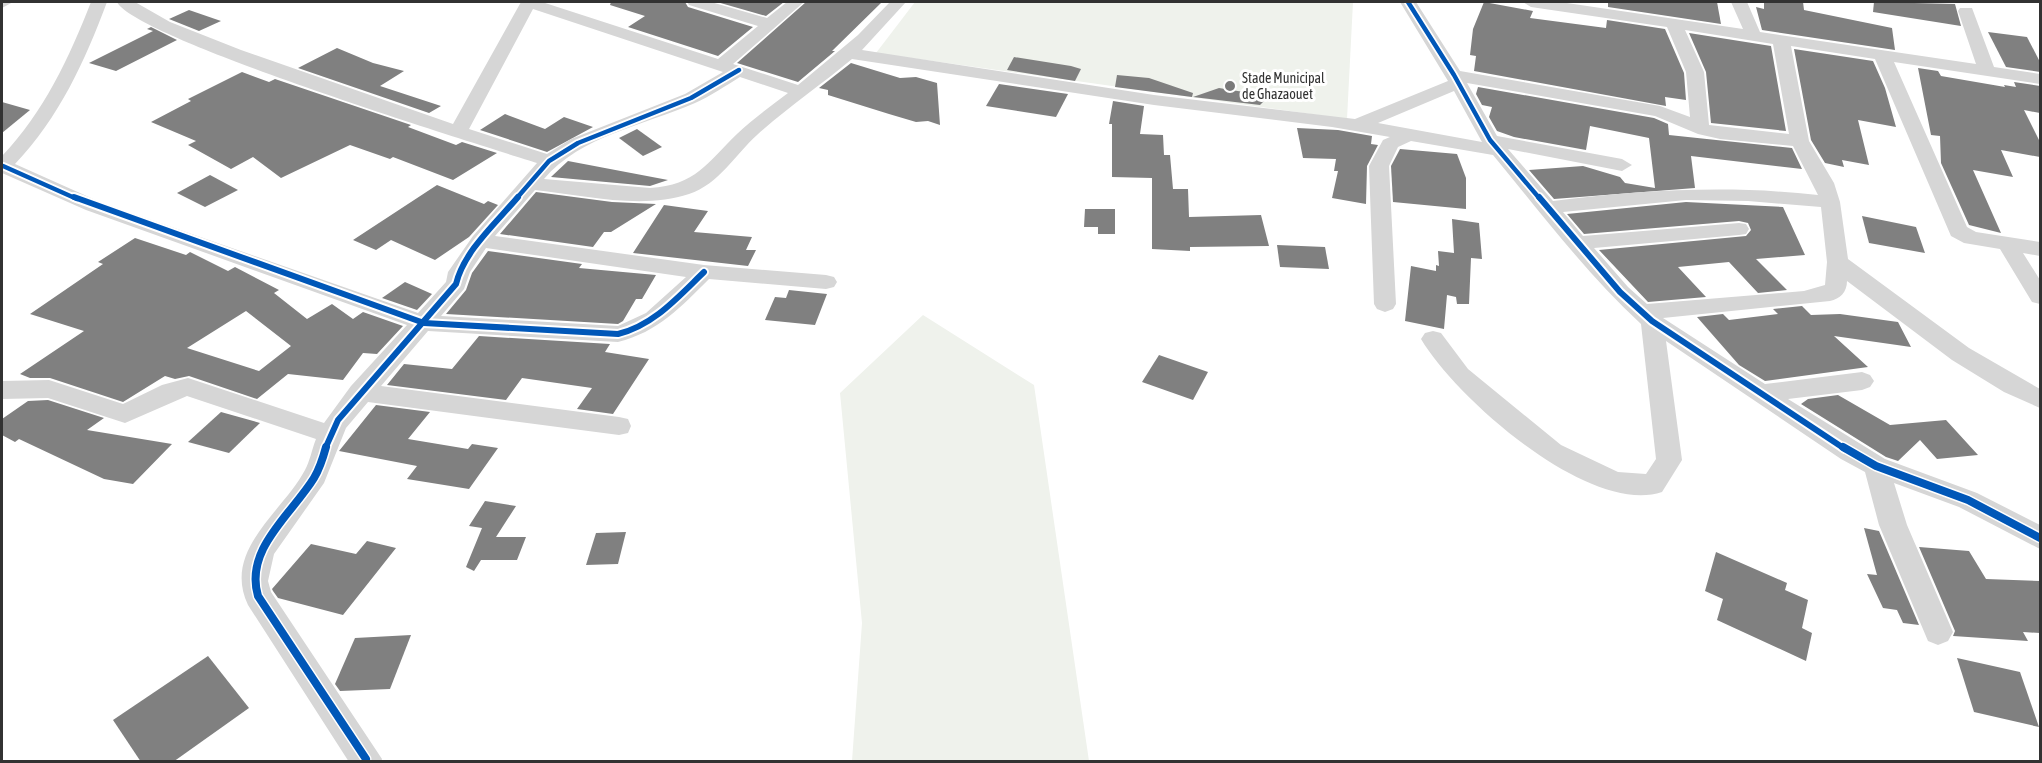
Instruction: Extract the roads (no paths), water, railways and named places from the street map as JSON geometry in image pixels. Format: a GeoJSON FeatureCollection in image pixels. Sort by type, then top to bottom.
{"type":"FeatureCollection","features":[{"type":"Feature","properties":{"kind":"street"},"geometry":{"type":"LineString","coordinates":[[99,2],[57,94],[2,166],[93,206],[424,323],[618,334],[633,332],[647,323],[704,272]]}},
{"type":"Feature","properties":{"kind":"street"},"geometry":{"type":"LineString","coordinates":[[125,2],[150,19],[258,63],[367,103],[549,161]]}},
{"type":"Feature","properties":{"kind":"street"},"geometry":{"type":"LineString","coordinates":[[458,131],[530,2],[803,92]]}},
{"type":"Feature","properties":{"kind":"street"},"geometry":{"type":"LineString","coordinates":[[695,2],[770,24]]}},
{"type":"Feature","properties":{"kind":"street"},"geometry":{"type":"LineString","coordinates":[[366,759],[253,588],[254,566],[315,475],[329,434],[360,392],[424,323],[456,284],[459,272],[480,241],[532,184],[549,161],[578,143],[691,98],[731,67],[770,24],[796,2]]}},
{"type":"Feature","properties":{"kind":"street"},"geometry":{"type":"LineString","coordinates":[[532,184],[668,193],[681,190],[704,179],[748,134],[850,53],[898,2]]}},
{"type":"Feature","properties":{"kind":"street"},"geometry":{"type":"LineString","coordinates":[[1408,2],[1456,79],[1493,145],[1576,243],[1646,316],[1850,452],[1876,466],[1968,501],[2040,538]]}},
{"type":"Feature","properties":{"kind":"street"},"geometry":{"type":"LineString","coordinates":[[1531,2],[2040,79]]}},
{"type":"Feature","properties":{"kind":"street"},"geometry":{"type":"LineString","coordinates":[[1739,2],[1753,34]]}},
{"type":"Feature","properties":{"kind":"street"},"geometry":{"type":"LineString","coordinates":[[1966,11],[1987,71]]}},
{"type":"Feature","properties":{"kind":"street"},"geometry":{"type":"LineString","coordinates":[[1673,23],[1695,72],[1700,128]]}},
{"type":"Feature","properties":{"kind":"street"},"geometry":{"type":"LineString","coordinates":[[1646,316],[1830,294],[1836,287],[1838,262],[1830,202],[1824,183],[1800,141],[1781,39]]}},
{"type":"Feature","properties":{"kind":"street"},"geometry":{"type":"LineString","coordinates":[[850,53],[1154,100],[1358,125],[1408,135],[1493,145],[1622,165]]}},
{"type":"Feature","properties":{"kind":"street"},"geometry":{"type":"LineString","coordinates":[[1882,55],[1958,231],[1971,238],[2040,249]]}},
{"type":"Feature","properties":{"kind":"street"},"geometry":{"type":"LineString","coordinates":[[1358,125],[1456,79],[1660,111],[1700,128],[1720,133],[1800,141]]}},
{"type":"Feature","properties":{"kind":"street"},"geometry":{"type":"LineString","coordinates":[[1385,304],[1379,166],[1390,144],[1408,135]]}},
{"type":"Feature","properties":{"kind":"street"},"geometry":{"type":"LineString","coordinates":[[1547,208],[1664,195],[1704,193],[1767,195],[1830,202]]}},
{"type":"Feature","properties":{"kind":"street"},"geometry":{"type":"LineString","coordinates":[[1576,243],[1738,230]]}},
{"type":"Feature","properties":{"kind":"street"},"geometry":{"type":"LineString","coordinates":[[480,241],[704,272],[826,282]]}},
{"type":"Feature","properties":{"kind":"street"},"geometry":{"type":"LineString","coordinates":[[2007,244],[2040,297]]}},
{"type":"Feature","properties":{"kind":"street"},"geometry":{"type":"LineString","coordinates":[[1838,262],[1951,345],[2040,399]]}},
{"type":"Feature","properties":{"kind":"street"},"geometry":{"type":"LineString","coordinates":[[1433,339],[1460,375],[1552,452],[1614,482],[1653,485],[1669,460],[1646,316]]}},
{"type":"Feature","properties":{"kind":"street"},"geometry":{"type":"LineString","coordinates":[[1764,393],[1862,381]]}},
{"type":"Feature","properties":{"kind":"street"},"geometry":{"type":"LineString","coordinates":[[2,390],[49,389],[125,414],[171,391],[188,387],[329,434]]}},
{"type":"Feature","properties":{"kind":"street"},"geometry":{"type":"LineString","coordinates":[[360,392],[619,426]]}},
{"type":"Feature","properties":{"kind":"street"},"geometry":{"type":"LineString","coordinates":[[1876,466],[1897,534],[1938,632]]}},
{"type":"Feature","properties":{"kind":"place","name":"Stade Municipal de Ghazaouet"},"geometry":{"type":"Point","coordinates":[1230,86]}}]}
